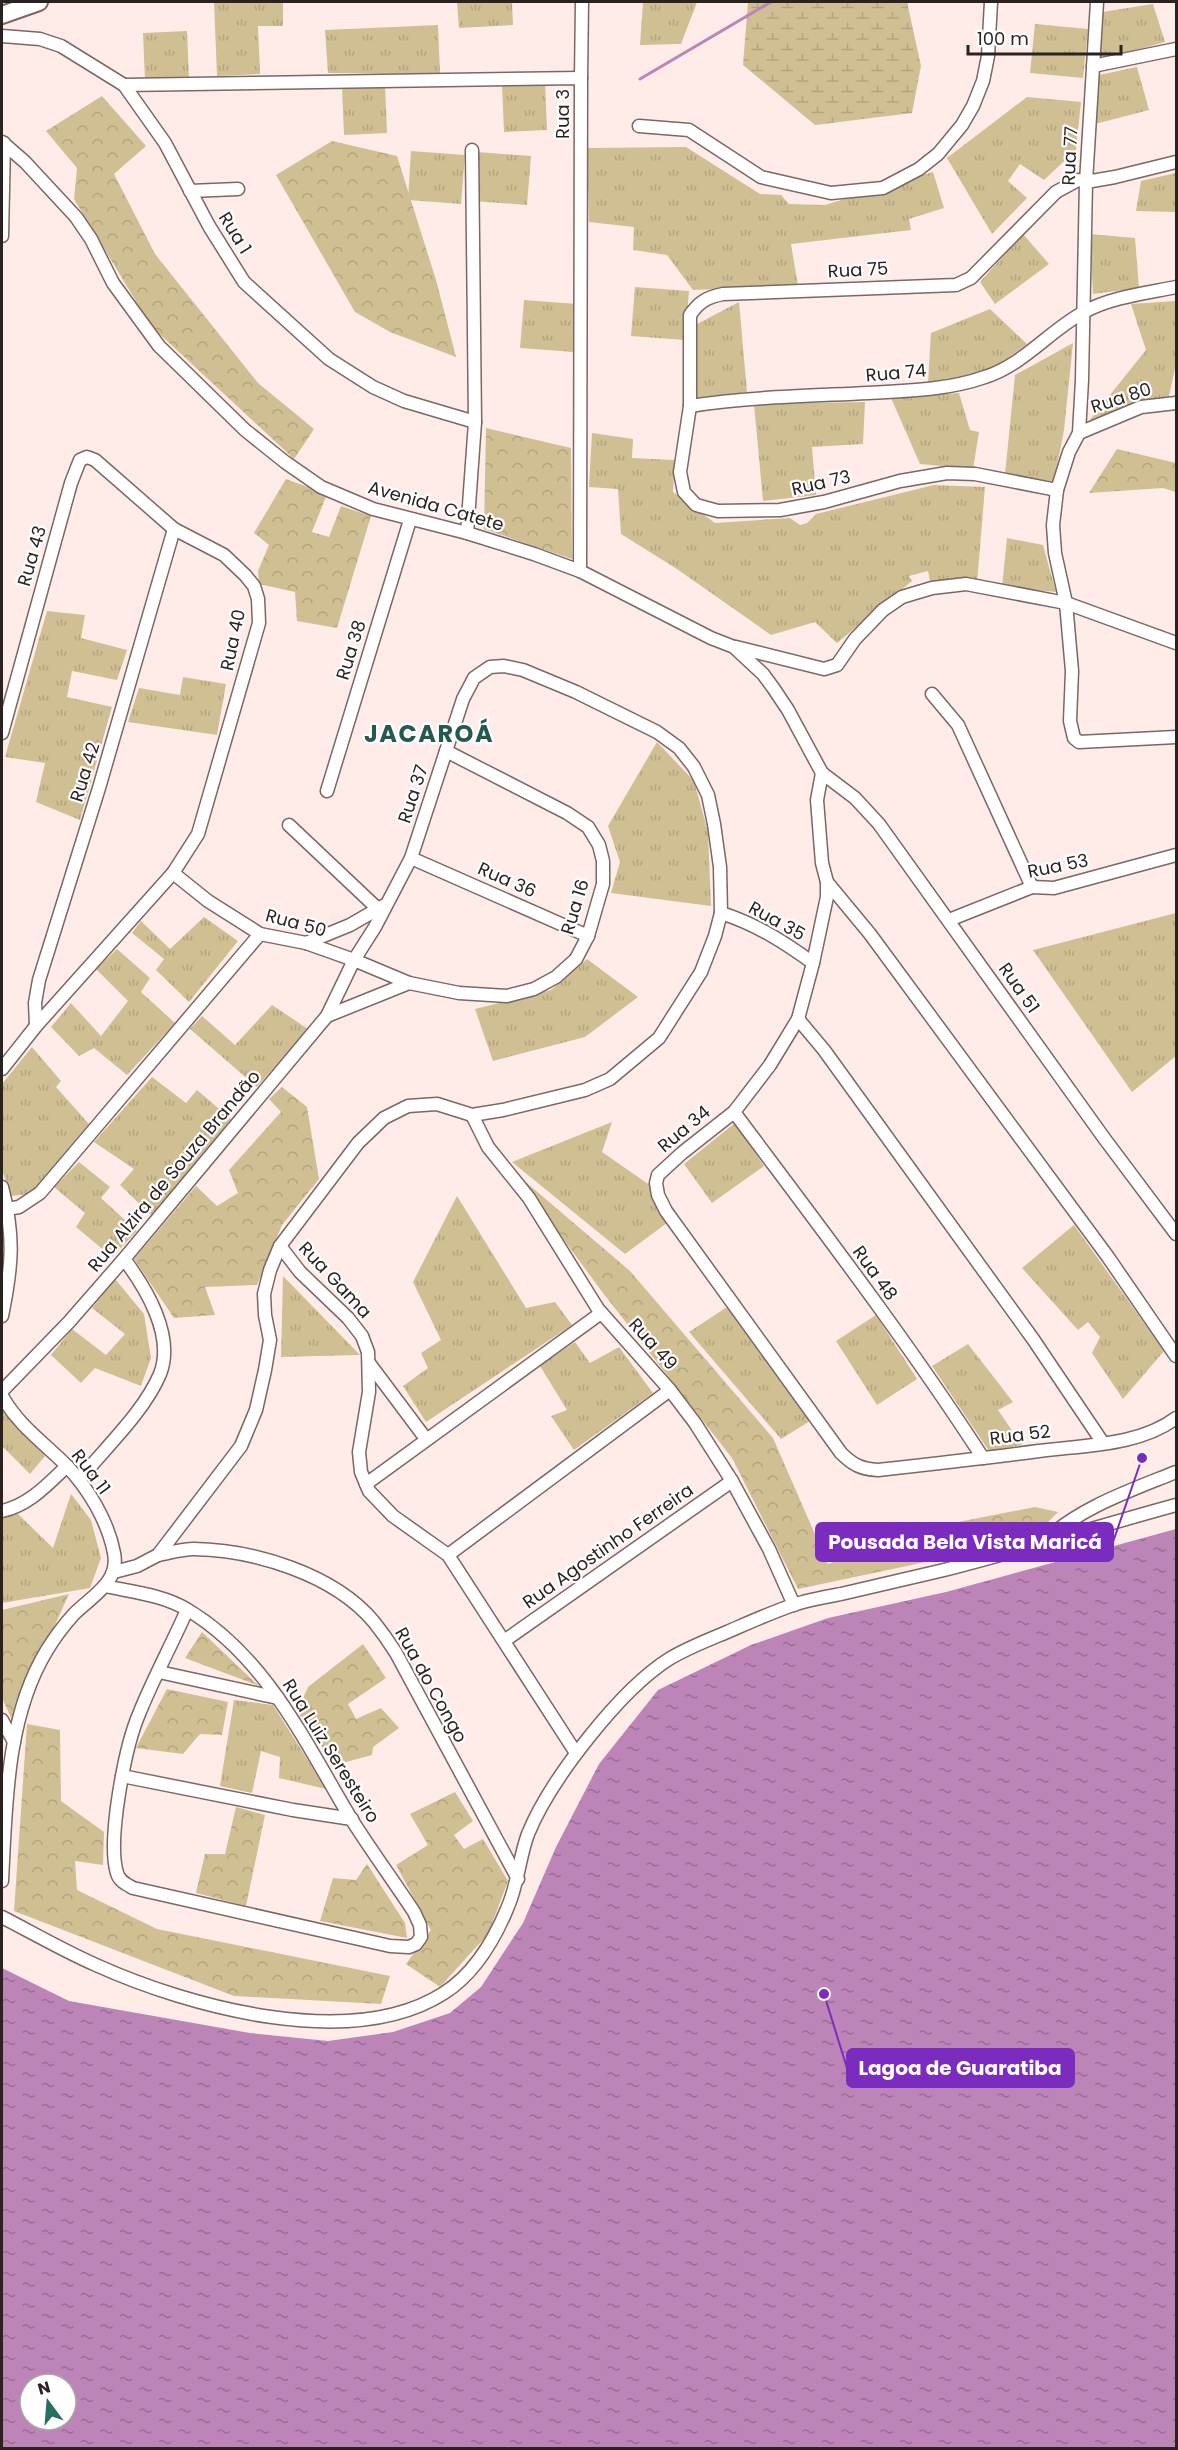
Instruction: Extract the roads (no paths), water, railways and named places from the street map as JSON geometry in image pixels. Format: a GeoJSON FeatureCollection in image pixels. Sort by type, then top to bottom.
{"type":"FeatureCollection","features":[{"type":"Feature","properties":{"kind":"main road"},"geometry":{"type":"LineString","coordinates":[[2,15],[39,2]]}},
{"type":"Feature","properties":{"kind":"street"},"geometry":{"type":"LineString","coordinates":[[581,78],[582,2]]}},
{"type":"Feature","properties":{"kind":"street"},"geometry":{"type":"LineString","coordinates":[[639,126],[689,130],[761,177],[831,194],[883,188],[919,169],[938,154],[950,142],[973,106],[983,81],[988,56],[992,2]]}},
{"type":"Feature","properties":{"kind":"street","name":"Rua 77"},"geometry":{"type":"LineString","coordinates":[[1084,312],[1086,182],[1097,2]]}},
{"type":"Feature","properties":{"kind":"street","name":"Rua 1"},"geometry":{"type":"LineString","coordinates":[[2,36],[40,39],[61,46],[124,85],[165,143],[209,226],[244,282],[329,359],[373,387],[404,401],[475,422]]}},
{"type":"Feature","properties":{"kind":"street"},"geometry":{"type":"LineString","coordinates":[[1093,66],[1176,49]]}},
{"type":"Feature","properties":{"kind":"street","name":"Rua 3"},"geometry":{"type":"LineString","coordinates":[[124,85],[581,78],[580,571]]}},
{"type":"Feature","properties":{"kind":"street"},"geometry":{"type":"LineString","coordinates":[[2,236],[3,142]]}},
{"type":"Feature","properties":{"kind":"street","name":"Avenida Catete"},"geometry":{"type":"LineString","coordinates":[[3,142],[76,217],[91,239],[113,283],[159,346],[245,430],[285,462],[321,486],[373,509],[467,533],[580,571],[711,638],[734,647],[763,674],[822,773]]}},
{"type":"Feature","properties":{"kind":"street"},"geometry":{"type":"LineString","coordinates":[[467,533],[475,422],[472,150]]}},
{"type":"Feature","properties":{"kind":"street"},"geometry":{"type":"LineString","coordinates":[[1086,182],[1176,162]]}},
{"type":"Feature","properties":{"kind":"street","name":"Rua 75"},"geometry":{"type":"LineString","coordinates":[[690,405],[690,315],[697,306],[710,297],[747,293],[956,285],[971,278],[984,266],[1005,241],[1056,192],[1078,180],[1086,182]]}},
{"type":"Feature","properties":{"kind":"street"},"geometry":{"type":"LineString","coordinates":[[190,191],[238,189]]}},
{"type":"Feature","properties":{"kind":"street","name":"Rua 74"},"geometry":{"type":"LineString","coordinates":[[690,405],[731,400],[910,391],[962,384],[988,377],[1025,356],[1084,312],[1099,306],[1176,287]]}},
{"type":"Feature","properties":{"kind":"street"},"geometry":{"type":"LineString","coordinates":[[1084,312],[1079,433],[1069,452],[1057,490],[1053,525],[1055,553],[1065,603],[1072,671],[1070,721],[1074,738],[1079,742],[1176,737]]}},
{"type":"Feature","properties":{"kind":"street","name":"Rua 80"},"geometry":{"type":"LineString","coordinates":[[1079,433],[1141,407],[1176,403]]}},
{"type":"Feature","properties":{"kind":"street","name":"Rua 73"},"geometry":{"type":"LineString","coordinates":[[690,405],[680,472],[684,492],[696,505],[718,511],[780,510],[824,502],[900,481],[947,473],[975,474],[1057,490]]}},
{"type":"Feature","properties":{"kind":"street","name":"Rua 40"},"geometry":{"type":"LineString","coordinates":[[4,1064],[173,873],[198,834],[259,623],[260,611],[254,586],[224,555],[174,529],[95,460],[87,458],[80,460]]}},
{"type":"Feature","properties":{"kind":"street","name":"Rua 43"},"geometry":{"type":"LineString","coordinates":[[2,733],[71,483],[80,460]]}},
{"type":"Feature","properties":{"kind":"street","name":"Rua 38"},"geometry":{"type":"LineString","coordinates":[[327,791],[410,520]]}},
{"type":"Feature","properties":{"kind":"street","name":"Rua 42"},"geometry":{"type":"LineString","coordinates":[[36,1026],[35,1003],[39,980],[99,788],[174,529]]}},
{"type":"Feature","properties":{"kind":"street"},"geometry":{"type":"LineString","coordinates":[[734,647],[824,669],[832,668],[837,665],[855,639],[883,610],[902,597],[932,588],[966,584],[1065,603],[1176,644]]}},
{"type":"Feature","properties":{"kind":"street","name":"Rua 37"},"geometry":{"type":"LineString","coordinates":[[354,960],[411,858],[467,688],[474,678],[490,667],[504,666],[523,670],[576,692],[657,732],[679,748],[694,767],[708,795],[720,867],[722,913]]}},
{"type":"Feature","properties":{"kind":"street"},"geometry":{"type":"LineString","coordinates":[[932,694],[958,725],[1032,888]]}},
{"type":"Feature","properties":{"kind":"street","name":"Rua 16"},"geometry":{"type":"LineString","coordinates":[[354,960],[409,983],[459,993],[507,996],[534,988],[556,977],[576,959],[588,936],[603,884],[603,861],[598,845],[588,827],[567,813],[446,751]]}},
{"type":"Feature","properties":{"kind":"street","name":"Rua 34"},"geometry":{"type":"LineString","coordinates":[[822,773],[817,800],[822,863],[827,882],[825,915],[798,1019],[770,1065],[734,1112],[682,1153],[658,1175],[656,1183],[658,1195],[666,1211],[841,1453],[851,1463],[862,1469]]}},
{"type":"Feature","properties":{"kind":"street","name":"Rua 51"},"geometry":{"type":"LineString","coordinates":[[822,773],[855,798],[879,824],[1104,1138],[1176,1234]]}},
{"type":"Feature","properties":{"kind":"street"},"geometry":{"type":"LineString","coordinates":[[289,825],[383,907],[350,925],[306,944]]}},
{"type":"Feature","properties":{"kind":"street","name":"Rua 53"},"geometry":{"type":"LineString","coordinates":[[949,920],[1032,888],[1054,888],[1176,855]]}},
{"type":"Feature","properties":{"kind":"street","name":"Rua 36"},"geometry":{"type":"LineString","coordinates":[[411,858],[588,936]]}},
{"type":"Feature","properties":{"kind":"street","name":"Rua 50"},"geometry":{"type":"LineString","coordinates":[[173,873],[208,901],[260,934],[306,944],[354,960]]}},
{"type":"Feature","properties":{"kind":"street"},"geometry":{"type":"LineString","coordinates":[[827,882],[870,934],[1108,1257],[1176,1356]]}},
{"type":"Feature","properties":{"kind":"street"},"geometry":{"type":"LineString","coordinates":[[2,1881],[5,1821],[14,1742],[36,1667],[56,1635],[75,1613],[105,1586],[114,1572],[137,1566],[158,1555],[241,1446],[250,1426],[263,1380],[270,1340],[264,1294],[280,1246],[358,1143],[384,1118],[408,1106],[437,1104],[472,1115],[503,1110],[585,1089],[610,1079],[659,1038],[675,1015],[701,972],[722,913]]}},
{"type":"Feature","properties":{"kind":"street","name":"Rua 35"},"geometry":{"type":"LineString","coordinates":[[722,913],[765,930],[813,963]]}},
{"type":"Feature","properties":{"kind":"street"},"geometry":{"type":"LineString","coordinates":[[8,1209],[19,1207],[40,1193],[260,934]]}},
{"type":"Feature","properties":{"kind":"street","name":"Rua Alzira de Souza Brandão"},"geometry":{"type":"LineString","coordinates":[[2,1391],[69,1322],[124,1259],[327,1016],[354,960]]}},
{"type":"Feature","properties":{"kind":"street"},"geometry":{"type":"LineString","coordinates":[[327,1016],[409,983]]}},
{"type":"Feature","properties":{"kind":"street"},"geometry":{"type":"LineString","coordinates":[[798,1019],[824,1050],[1033,1339],[1103,1443]]}},
{"type":"Feature","properties":{"kind":"street","name":"Rua 48"},"geometry":{"type":"LineString","coordinates":[[734,1112],[818,1225],[983,1458]]}},
{"type":"Feature","properties":{"kind":"street","name":"Rua 49"},"geometry":{"type":"LineString","coordinates":[[472,1115],[488,1148],[529,1198],[601,1313],[670,1390],[695,1423],[732,1481],[769,1549],[794,1605]]}},
{"type":"Feature","properties":{"kind":"street"},"geometry":{"type":"LineString","coordinates":[[2,1187],[8,1209],[12,1241],[10,1275],[2,1316]]}},
{"type":"Feature","properties":{"kind":"street","name":"Rua Gama"},"geometry":{"type":"LineString","coordinates":[[280,1246],[300,1272],[348,1317],[362,1336],[368,1352],[369,1392],[359,1452],[361,1472],[369,1491],[393,1516],[448,1555],[576,1753]]}},
{"type":"Feature","properties":{"kind":"street"},"geometry":{"type":"LineString","coordinates":[[79,1480],[146,1399],[161,1372],[162,1332],[155,1309],[124,1259]]}},
{"type":"Feature","properties":{"kind":"street"},"geometry":{"type":"LineString","coordinates":[[366,1484],[601,1313]]}},
{"type":"Feature","properties":{"kind":"street"},"geometry":{"type":"LineString","coordinates":[[369,1362],[426,1439]]}},
{"type":"Feature","properties":{"kind":"street"},"geometry":{"type":"LineString","coordinates":[[448,1555],[670,1390]]}},
{"type":"Feature","properties":{"kind":"street","name":"Rua 11"},"geometry":{"type":"LineString","coordinates":[[2,1396],[20,1423],[67,1466],[86,1490],[106,1530],[114,1554],[114,1572]]}},
{"type":"Feature","properties":{"kind":"street","name":"Rua 52"},"geometry":{"type":"LineString","coordinates":[[862,1469],[879,1470],[1103,1443],[1143,1436],[1159,1430],[1176,1418]]}},
{"type":"Feature","properties":{"kind":"street"},"geometry":{"type":"LineString","coordinates":[[2,1511],[14,1508],[37,1494],[67,1466]]}},
{"type":"Feature","properties":{"kind":"street"},"geometry":{"type":"LineString","coordinates":[[1039,1546],[1060,1526],[1108,1500],[1176,1472]]}},
{"type":"Feature","properties":{"kind":"street","name":"Rua Agostinho Ferreira"},"geometry":{"type":"LineString","coordinates":[[504,1641],[732,1481]]}},
{"type":"Feature","properties":{"kind":"street"},"geometry":{"type":"LineString","coordinates":[[2,1917],[95,1965],[165,1992],[249,2013],[306,2020],[344,2021],[386,2017],[417,2008],[447,1991],[469,1972],[489,1946],[508,1908],[530,1830],[576,1753],[631,1691],[670,1659],[794,1605],[1039,1546],[1176,1504]]}},
{"type":"Feature","properties":{"kind":"street","name":"Rua do Congo"},"geometry":{"type":"LineString","coordinates":[[158,1555],[192,1549],[257,1556],[305,1573],[347,1598],[374,1621],[396,1653],[518,1879]]}},
{"type":"Feature","properties":{"kind":"street","name":"Rua Luiz Seresteiro"},"geometry":{"type":"LineString","coordinates":[[105,1586],[163,1599],[187,1610],[240,1650],[299,1729],[352,1818],[414,1912],[420,1925],[421,1937],[416,1944],[409,1947],[390,1946],[133,1888],[122,1882],[117,1874],[114,1839],[122,1776]]}},
{"type":"Feature","properties":{"kind":"street"},"geometry":{"type":"LineString","coordinates":[[187,1610],[139,1713],[129,1742],[122,1776],[293,1810],[352,1818]]}},
{"type":"Feature","properties":{"kind":"street"},"geometry":{"type":"LineString","coordinates":[[159,1672],[278,1698]]}},
{"type":"Feature","properties":{"kind":"street"},"geometry":{"type":"LineString","coordinates":[[2,1720],[14,1742]]}},
{"type":"Feature","properties":{"kind":"water"},"geometry":{"type":"Polygon","coordinates":[[[1176,1529],[1176,2448],[2,2448],[2,1968],[69,2001],[250,2033],[328,2041],[393,2032],[450,2013],[481,1987],[523,1923],[556,1847],[599,1764],[658,1690],[751,1645],[828,1618],[946,1592],[1176,1529]]]}},
{"type":"Feature","properties":{"kind":"waterway"},"geometry":{"type":"LineString","coordinates":[[640,79],[771,2]]}},
{"type":"Feature","properties":{"kind":"place","name":"Pousada Bela Vista Maricá"},"geometry":{"type":"Point","coordinates":[1142,1458]}},
{"type":"Feature","properties":{"kind":"place","name":"Lagoa de Guaratiba"},"geometry":{"type":"Point","coordinates":[824,1994]}},
{"type":"Feature","properties":{"kind":"district","name":"JACAROÁ"},"geometry":{"type":"Point","coordinates":[429,734]}}]}
